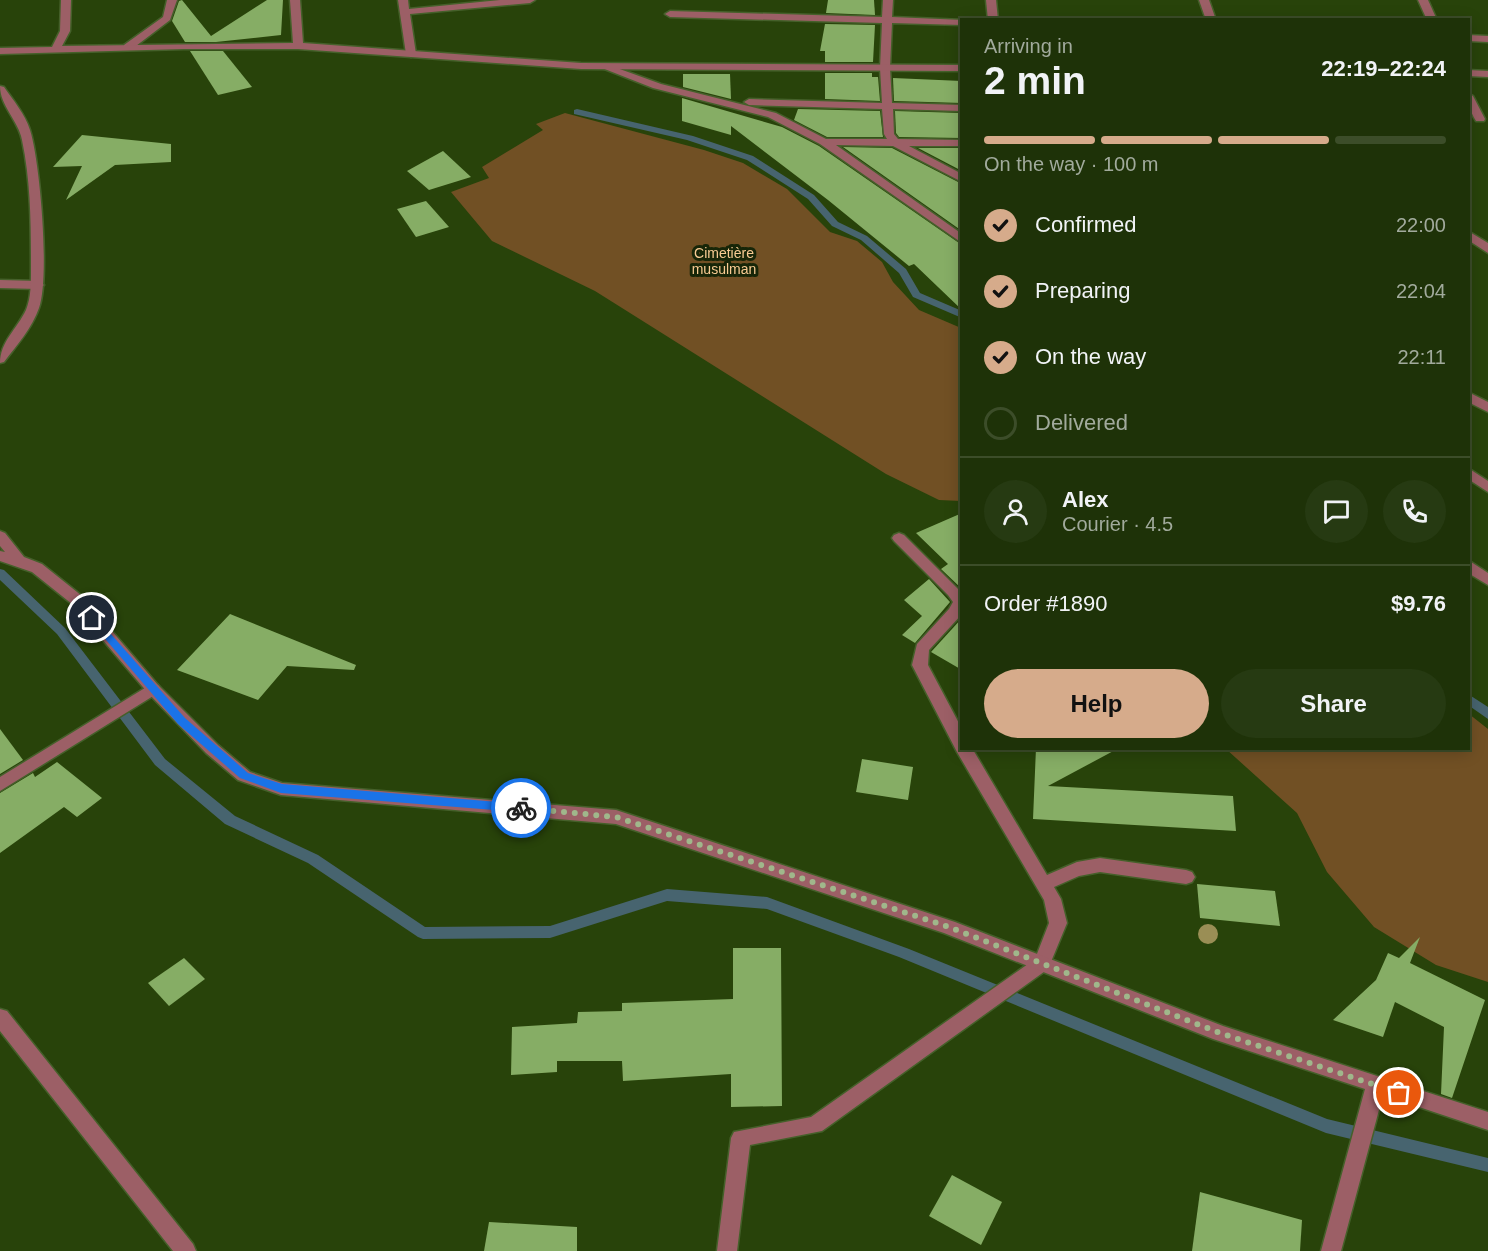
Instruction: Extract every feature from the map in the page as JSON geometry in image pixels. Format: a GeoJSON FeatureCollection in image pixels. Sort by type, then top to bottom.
{"type":"FeatureCollection","features":[{"type":"Feature","properties":{"kind":"street"},"geometry":{"type":"LineString","coordinates":[[56,49],[65,31],[66,0]]}},
{"type":"Feature","properties":{"kind":"street"},"geometry":{"type":"LineString","coordinates":[[128,47],[167,18],[172,0]]}},
{"type":"Feature","properties":{"kind":"street"},"geometry":{"type":"LineString","coordinates":[[295,0],[298,46]]}},
{"type":"Feature","properties":{"kind":"street"},"geometry":{"type":"LineString","coordinates":[[403,0],[411,54]]}},
{"type":"Feature","properties":{"kind":"street"},"geometry":{"type":"LineString","coordinates":[[405,12],[531,0]]}},
{"type":"Feature","properties":{"kind":"street"},"geometry":{"type":"LineString","coordinates":[[888,0],[885,68],[889,134],[894,142],[960,178]]}},
{"type":"Feature","properties":{"kind":"street"},"geometry":{"type":"LineString","coordinates":[[991,0],[993,18]]}},
{"type":"Feature","properties":{"kind":"street"},"geometry":{"type":"LineString","coordinates":[[1204,0],[1210,18]]}},
{"type":"Feature","properties":{"kind":"street"},"geometry":{"type":"LineString","coordinates":[[1423,0],[1431,18]]}},
{"type":"Feature","properties":{"kind":"street"},"geometry":{"type":"LineString","coordinates":[[670,14],[960,22]]}},
{"type":"Feature","properties":{"kind":"street"},"geometry":{"type":"LineString","coordinates":[[1470,38],[1488,39]]}},
{"type":"Feature","properties":{"kind":"street"},"geometry":{"type":"LineString","coordinates":[[0,51],[128,47],[298,46],[602,66],[960,68]]}},
{"type":"Feature","properties":{"kind":"street"},"geometry":{"type":"LineString","coordinates":[[602,66],[657,86],[772,115],[824,142],[960,239]]}},
{"type":"Feature","properties":{"kind":"street"},"geometry":{"type":"LineString","coordinates":[[1470,74],[1488,74]]}},
{"type":"Feature","properties":{"kind":"street"},"geometry":{"type":"LineString","coordinates":[[0,89],[25,129],[34,204],[38,285],[35,303],[24,326],[0,359]]}},
{"type":"Feature","properties":{"kind":"street"},"geometry":{"type":"LineString","coordinates":[[1470,100],[1479,120]]}},
{"type":"Feature","properties":{"kind":"street"},"geometry":{"type":"LineString","coordinates":[[719,101],[960,108]]}},
{"type":"Feature","properties":{"kind":"street"},"geometry":{"type":"LineString","coordinates":[[824,142],[960,143]]}},
{"type":"Feature","properties":{"kind":"street"},"geometry":{"type":"LineString","coordinates":[[1470,236],[1488,249]]}},
{"type":"Feature","properties":{"kind":"street"},"geometry":{"type":"LineString","coordinates":[[0,284],[38,285]]}},
{"type":"Feature","properties":{"kind":"street"},"geometry":{"type":"LineString","coordinates":[[1470,397],[1488,408]]}},
{"type":"Feature","properties":{"kind":"street"},"geometry":{"type":"LineString","coordinates":[[1470,474],[1488,488]]}},
{"type":"Feature","properties":{"kind":"street"},"geometry":{"type":"LineString","coordinates":[[0,536],[19,560]]}},
{"type":"Feature","properties":{"kind":"street"},"geometry":{"type":"LineString","coordinates":[[899,538],[953,591],[960,602],[955,612],[922,648],[920,665],[960,743]]}},
{"type":"Feature","properties":{"kind":"street"},"geometry":{"type":"LineString","coordinates":[[0,556],[19,560],[37,568],[77,600],[153,689],[212,749],[244,776],[281,789],[616,817],[949,927],[1220,1033],[1488,1121]]}},
{"type":"Feature","properties":{"kind":"street"},"geometry":{"type":"LineString","coordinates":[[1470,566],[1488,580]]}},
{"type":"Feature","properties":{"kind":"street"},"geometry":{"type":"LineString","coordinates":[[0,785],[153,689]]}},
{"type":"Feature","properties":{"kind":"street"},"geometry":{"type":"LineString","coordinates":[[727,1251],[741,1138],[815,1125],[1042,964],[1058,923],[1052,899],[964,750]]}},
{"type":"Feature","properties":{"kind":"street"},"geometry":{"type":"LineString","coordinates":[[1042,884],[1077,869],[1100,865],[1186,877]]}},
{"type":"Feature","properties":{"kind":"street"},"geometry":{"type":"LineString","coordinates":[[0,1017],[186,1251]]}},
{"type":"Feature","properties":{"kind":"street"},"geometry":{"type":"LineString","coordinates":[[1331,1251],[1376,1085]]}},
{"type":"Feature","properties":{"kind":"green space","name":"Cimetière musulman"},"geometry":{"type":"Polygon","coordinates":[[[565,113],[704,150],[743,163],[787,189],[830,232],[857,241],[882,262],[893,282],[919,310],[960,328],[960,501],[939,500],[886,474],[595,291],[492,241],[451,192],[489,178],[482,167],[543,130],[536,124],[565,113]]]}},
{"type":"Feature","properties":{"kind":"green space"},"geometry":{"type":"Polygon","coordinates":[[[1470,715],[1488,729],[1488,982],[1436,965],[1374,927],[1327,872],[1297,813],[1227,750],[1470,750],[1470,715]]]}},
{"type":"Feature","properties":{"kind":"building"},"geometry":{"type":"Polygon","coordinates":[[[182,0],[211,36],[267,0],[283,0],[281,35],[216,42],[185,42],[172,21],[179,1],[182,0]]]}},
{"type":"Feature","properties":{"kind":"building"},"geometry":{"type":"Polygon","coordinates":[[[828,0],[874,0],[875,15],[826,13],[828,0]]]}},
{"type":"Feature","properties":{"kind":"building"},"geometry":{"type":"Polygon","coordinates":[[[825,24],[875,25],[873,62],[825,62],[825,51],[820,51],[825,24]]]}},
{"type":"Feature","properties":{"kind":"building"},"geometry":{"type":"Polygon","coordinates":[[[190,51],[223,51],[252,87],[218,95],[190,51]]]}},
{"type":"Feature","properties":{"kind":"building"},"geometry":{"type":"Polygon","coordinates":[[[825,73],[872,73],[872,77],[878,77],[880,101],[825,99],[825,73]]]}},
{"type":"Feature","properties":{"kind":"building"},"geometry":{"type":"Polygon","coordinates":[[[683,74],[730,74],[731,99],[683,87],[683,74]]]}},
{"type":"Feature","properties":{"kind":"building"},"geometry":{"type":"Polygon","coordinates":[[[893,78],[960,81],[960,103],[894,101],[893,78]]]}},
{"type":"Feature","properties":{"kind":"building"},"geometry":{"type":"Polygon","coordinates":[[[682,98],[782,127],[819,146],[960,244],[960,308],[914,264],[909,266],[828,200],[731,126],[731,135],[682,121],[682,98]]]}},
{"type":"Feature","properties":{"kind":"building"},"geometry":{"type":"Polygon","coordinates":[[[798,109],[880,111],[883,137],[827,137],[794,120],[798,109]]]}},
{"type":"Feature","properties":{"kind":"building"},"geometry":{"type":"Polygon","coordinates":[[[895,111],[960,113],[960,138],[899,137],[896,133],[895,111]]]}},
{"type":"Feature","properties":{"kind":"building"},"geometry":{"type":"Polygon","coordinates":[[[82,135],[171,144],[171,162],[115,165],[66,200],[82,166],[53,167],[82,135]]]}},
{"type":"Feature","properties":{"kind":"building"},"geometry":{"type":"Polygon","coordinates":[[[843,147],[892,148],[960,183],[960,230],[843,147]]]}},
{"type":"Feature","properties":{"kind":"building"},"geometry":{"type":"Polygon","coordinates":[[[918,148],[960,148],[960,170],[918,148]]]}},
{"type":"Feature","properties":{"kind":"building"},"geometry":{"type":"Polygon","coordinates":[[[443,151],[471,177],[429,190],[407,171],[443,151]]]}},
{"type":"Feature","properties":{"kind":"building"},"geometry":{"type":"Polygon","coordinates":[[[426,201],[449,227],[416,237],[397,209],[426,201]]]}},
{"type":"Feature","properties":{"kind":"building"},"geometry":{"type":"Polygon","coordinates":[[[960,514],[960,587],[941,569],[948,564],[916,533],[960,514]]]}},
{"type":"Feature","properties":{"kind":"building"},"geometry":{"type":"Polygon","coordinates":[[[929,579],[950,602],[915,643],[902,635],[922,616],[904,600],[929,579]]]}},
{"type":"Feature","properties":{"kind":"building"},"geometry":{"type":"Polygon","coordinates":[[[230,614],[356,665],[354,670],[287,666],[258,700],[177,670],[230,614]]]}},
{"type":"Feature","properties":{"kind":"building"},"geometry":{"type":"Polygon","coordinates":[[[960,620],[960,669],[931,652],[960,620]]]}},
{"type":"Feature","properties":{"kind":"building"},"geometry":{"type":"Polygon","coordinates":[[[0,729],[23,760],[0,774],[0,729]]]}},
{"type":"Feature","properties":{"kind":"building"},"geometry":{"type":"Polygon","coordinates":[[[1036,750],[1115,750],[1048,786],[1233,796],[1236,831],[1033,819],[1036,750]]]}},
{"type":"Feature","properties":{"kind":"building"},"geometry":{"type":"Polygon","coordinates":[[[862,759],[913,767],[908,800],[856,792],[862,759]]]}},
{"type":"Feature","properties":{"kind":"building"},"geometry":{"type":"Polygon","coordinates":[[[57,762],[102,798],[77,817],[64,807],[0,853],[0,793],[33,773],[35,777],[57,762]]]}},
{"type":"Feature","properties":{"kind":"building"},"geometry":{"type":"Polygon","coordinates":[[[1197,884],[1275,891],[1280,926],[1200,918],[1197,884]]]}},
{"type":"Feature","properties":{"kind":"building"},"geometry":{"type":"Polygon","coordinates":[[[1420,937],[1410,963],[1485,1000],[1452,1098],[1441,1094],[1444,1027],[1395,1002],[1383,1037],[1333,1020],[1376,980],[1388,953],[1399,958],[1420,937]]]}},
{"type":"Feature","properties":{"kind":"building"},"geometry":{"type":"Polygon","coordinates":[[[733,948],[781,948],[782,1106],[731,1107],[731,1074],[623,1081],[622,1061],[557,1061],[557,1072],[511,1075],[512,1027],[577,1023],[578,1012],[622,1011],[622,1003],[733,999],[733,948]]]}},
{"type":"Feature","properties":{"kind":"building"},"geometry":{"type":"Polygon","coordinates":[[[184,958],[205,979],[169,1006],[148,983],[184,958]]]}},
{"type":"Feature","properties":{"kind":"building"},"geometry":{"type":"Polygon","coordinates":[[[952,1175],[1002,1202],[981,1245],[929,1216],[952,1175]]]}},
{"type":"Feature","properties":{"kind":"building"},"geometry":{"type":"Polygon","coordinates":[[[1200,1192],[1302,1220],[1300,1251],[1192,1251],[1200,1192]]]}},
{"type":"Feature","properties":{"kind":"building"},"geometry":{"type":"Polygon","coordinates":[[[489,1222],[577,1227],[577,1251],[484,1251],[489,1222]]]}},
{"type":"Feature","properties":{"kind":"waterway"},"geometry":{"type":"LineString","coordinates":[[577,112],[690,138],[750,158],[811,197],[835,224],[864,238],[903,271],[916,295],[960,314]]}},
{"type":"Feature","properties":{"kind":"waterway"},"geometry":{"type":"LineString","coordinates":[[0,573],[61,631],[160,762],[230,820],[313,859],[423,933],[550,932],[667,895],[767,903],[904,953],[1326,1126],[1488,1165]]}},
{"type":"Feature","properties":{"kind":"waterway"},"geometry":{"type":"LineString","coordinates":[[1470,700],[1488,714]]}},
{"type":"Feature","properties":{"kind":"way so far"},"geometry":{"type":"LineString","coordinates":[[521,808],[616,817],[949,927],[1220,1033],[1399,1093]]}},
{"type":"Feature","properties":{"kind":"route"},"geometry":{"type":"LineString","coordinates":[[92,618],[182,721],[244,776],[281,789],[521,808]]}}]}
